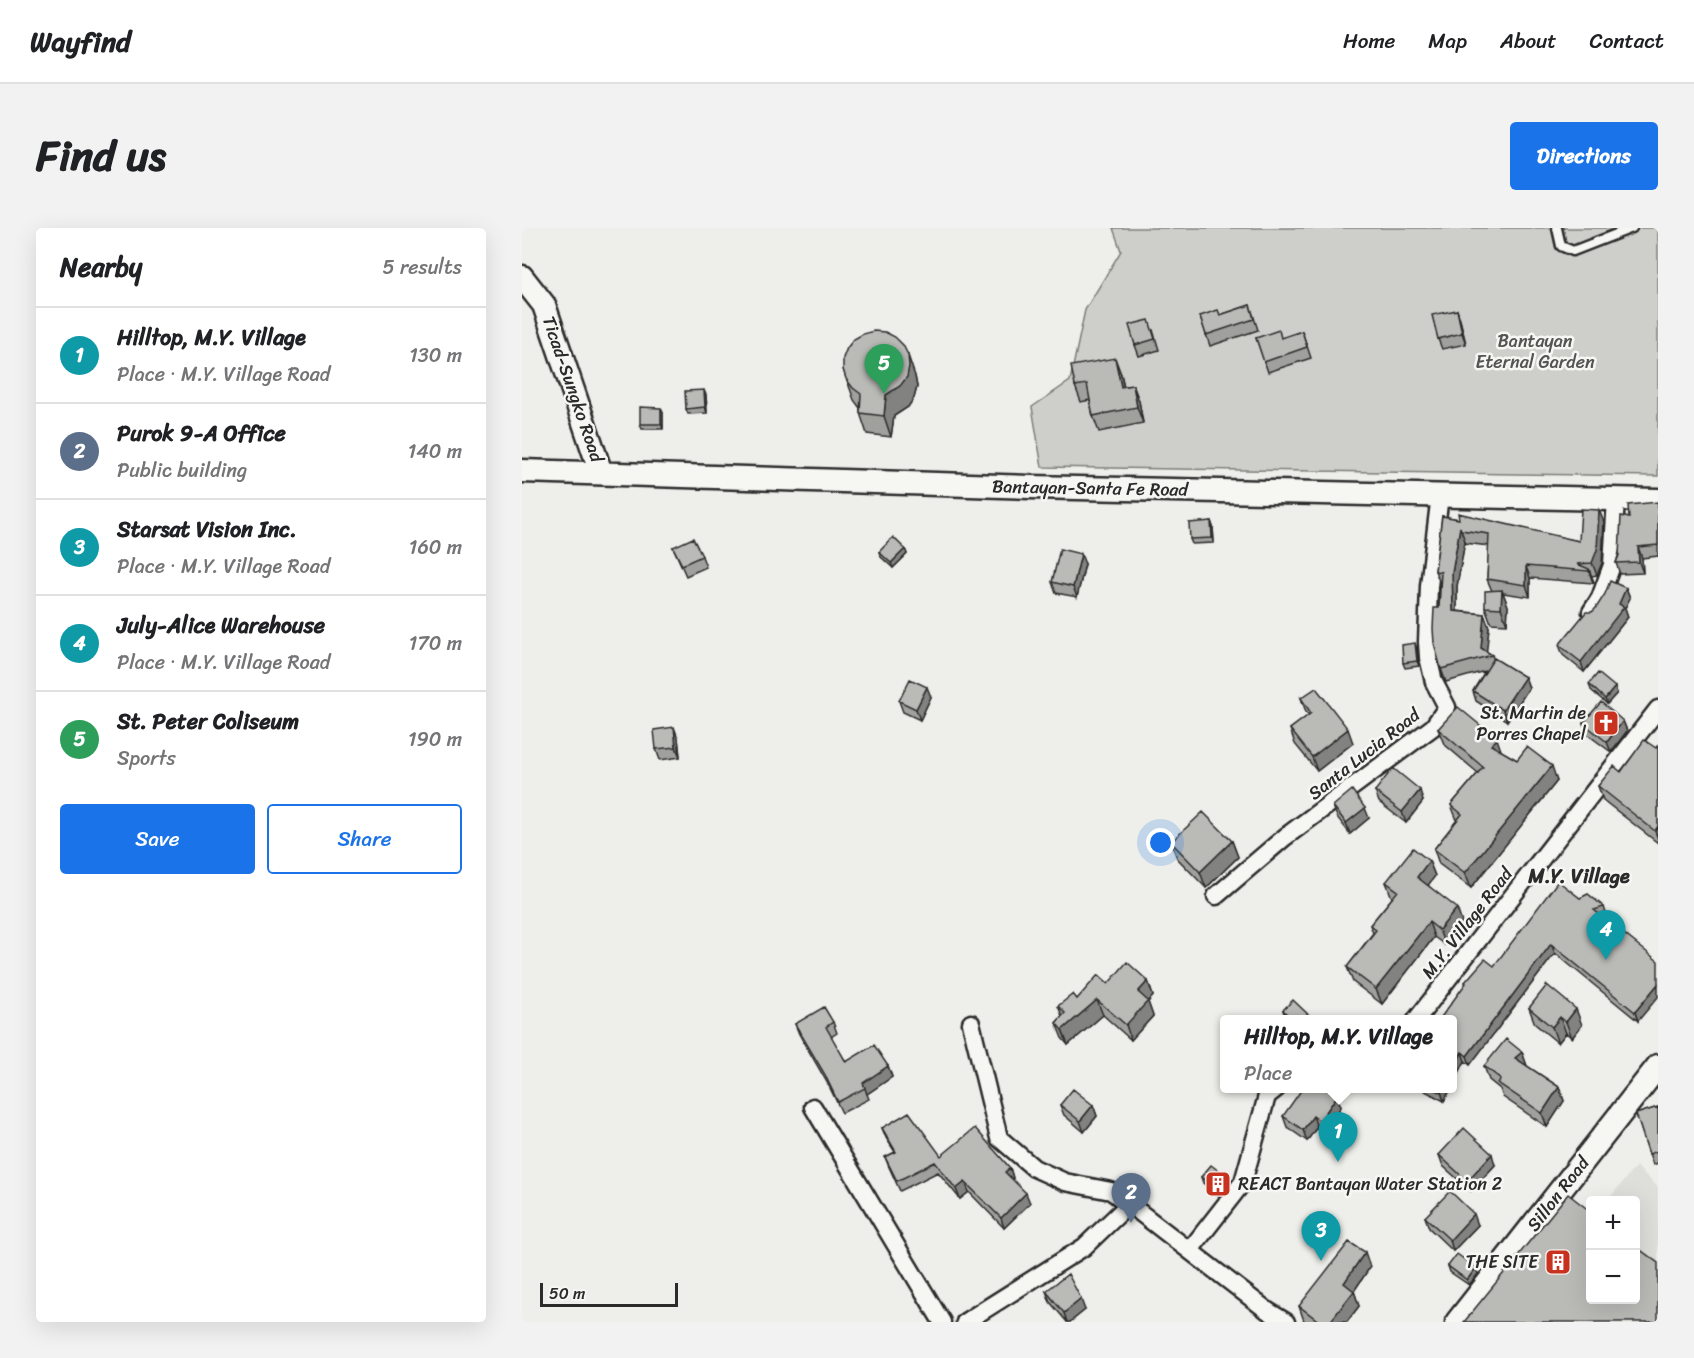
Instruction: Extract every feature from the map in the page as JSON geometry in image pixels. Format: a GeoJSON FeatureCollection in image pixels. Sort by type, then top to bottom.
{"type":"FeatureCollection","features":[{"type":"Feature","properties":{"kind":"main road","name":"Ticad-Sungko Road"},"geometry":{"type":"LineString","coordinates":[[522,277],[544,305],[601,473]]}},
{"type":"Feature","properties":{"kind":"main road","name":"Bantayan-Santa Fe Road"},"geometry":{"type":"LineString","coordinates":[[522,471],[1030,487],[1658,500]]}},
{"type":"Feature","properties":{"kind":"main road","name":"Sillon Road"},"geometry":{"type":"LineString","coordinates":[[1457,1322],[1658,1066]]}},
{"type":"Feature","properties":{"kind":"street","name":"Santa Lucia Road"},"geometry":{"type":"LineString","coordinates":[[1216,896],[1285,837],[1433,728],[1447,707],[1434,682],[1427,642],[1429,586],[1440,495]]}},
{"type":"Feature","properties":{"kind":"street"},"geometry":{"type":"LineString","coordinates":[[1592,612],[1600,598],[1612,565],[1616,499]]}},
{"type":"Feature","properties":{"kind":"street","name":"M.Y. Village Road"},"geometry":{"type":"LineString","coordinates":[[1420,1015],[1658,709]]}},
{"type":"Feature","properties":{"kind":"street"},"geometry":{"type":"LineString","coordinates":[[971,1023],[999,1138],[1034,1168],[1065,1182],[1111,1191],[1268,1311],[1286,1322]]}},
{"type":"Feature","properties":{"kind":"street"},"geometry":{"type":"LineString","coordinates":[[1190,1250],[1243,1182],[1267,1096],[1271,1093]]}},
{"type":"Feature","properties":{"kind":"street"},"geometry":{"type":"LineString","coordinates":[[813,1107],[942,1322]]}},
{"type":"Feature","properties":{"kind":"street"},"geometry":{"type":"LineString","coordinates":[[965,1322],[1084,1247],[1129,1204]]}},
{"type":"Feature","properties":{"kind":"lane"},"geometry":{"type":"LineString","coordinates":[[1557,228],[1561,246],[1573,251],[1632,228]]}},
{"type":"Feature","properties":{"kind":"shaded area"},"geometry":{"type":"Polygon","coordinates":[[[1636,1166],[1658,1187],[1658,1322],[1508,1322],[1586,1301],[1586,1304],[1640,1304],[1640,1196],[1611,1196],[1636,1166]]]}},
{"type":"Feature","properties":{"kind":"green space","name":"Bantayan Eternal Garden"},"geometry":{"type":"Polygon","coordinates":[[[1113,228],[1658,228],[1658,476],[1042,467],[1032,407],[1070,381],[1085,310],[1121,251],[1113,228]]]}},
{"type":"Feature","properties":{"kind":"building"},"geometry":{"type":"Polygon","coordinates":[[[1250,305],[1254,319],[1206,335],[1200,316],[1218,310],[1220,315],[1250,305]]]}},
{"type":"Feature","properties":{"kind":"building"},"geometry":{"type":"Polygon","coordinates":[[[1457,310],[1462,333],[1438,339],[1432,315],[1457,310]]]}},
{"type":"Feature","properties":{"kind":"building"},"geometry":{"type":"Polygon","coordinates":[[[1149,320],[1155,339],[1135,345],[1129,325],[1149,320]]]}},
{"type":"Feature","properties":{"kind":"building"},"geometry":{"type":"Polygon","coordinates":[[[1279,330],[1281,338],[1302,331],[1307,347],[1264,362],[1256,338],[1279,330]]]}},
{"type":"Feature","properties":{"kind":"building"},"geometry":{"type":"Polygon","coordinates":[[[874,331],[885,332],[895,337],[903,345],[908,355],[907,377],[900,386],[886,395],[884,416],[860,413],[861,394],[846,379],[843,369],[843,358],[854,339],[874,331]]]}},
{"type":"Feature","properties":{"kind":"building"},"geometry":{"type":"Polygon","coordinates":[[[1115,358],[1121,387],[1133,385],[1137,407],[1093,416],[1087,384],[1075,386],[1071,366],[1115,358]]]}},
{"type":"Feature","properties":{"kind":"building"},"geometry":{"type":"Polygon","coordinates":[[[704,390],[705,407],[686,409],[685,391],[704,390]]]}},
{"type":"Feature","properties":{"kind":"building"},"geometry":{"type":"Polygon","coordinates":[[[640,407],[661,408],[661,424],[640,424],[640,407]]]}},
{"type":"Feature","properties":{"kind":"building"},"geometry":{"type":"Polygon","coordinates":[[[1658,502],[1658,545],[1638,547],[1639,562],[1616,563],[1619,555],[1621,516],[1629,518],[1628,505],[1658,502]]]}},
{"type":"Feature","properties":{"kind":"building"},"geometry":{"type":"Polygon","coordinates":[[[1581,509],[1599,510],[1597,550],[1592,563],[1577,564],[1589,571],[1526,566],[1526,585],[1487,579],[1489,534],[1461,530],[1460,527],[1452,573],[1453,611],[1484,614],[1481,648],[1492,655],[1441,669],[1433,629],[1434,608],[1439,608],[1441,572],[1435,571],[1442,516],[1459,519],[1458,513],[1579,541],[1581,509]]]}},
{"type":"Feature","properties":{"kind":"building"},"geometry":{"type":"Polygon","coordinates":[[[1211,521],[1212,538],[1190,539],[1189,523],[1211,521]]]}},
{"type":"Feature","properties":{"kind":"building"},"geometry":{"type":"Polygon","coordinates":[[[893,537],[905,549],[891,563],[879,552],[893,537]]]}},
{"type":"Feature","properties":{"kind":"building"},"geometry":{"type":"Polygon","coordinates":[[[693,538],[702,556],[682,565],[673,547],[693,538]]]}},
{"type":"Feature","properties":{"kind":"building"},"geometry":{"type":"Polygon","coordinates":[[[1060,549],[1081,554],[1073,587],[1052,582],[1060,549]]]}},
{"type":"Feature","properties":{"kind":"building"},"geometry":{"type":"Polygon","coordinates":[[[1610,581],[1626,588],[1619,604],[1624,607],[1581,662],[1559,645],[1586,612],[1592,612],[1596,608],[1610,581]]]}},
{"type":"Feature","properties":{"kind":"building"},"geometry":{"type":"Polygon","coordinates":[[[1502,590],[1501,608],[1485,607],[1485,591],[1502,590]]]}},
{"type":"Feature","properties":{"kind":"building"},"geometry":{"type":"Polygon","coordinates":[[[1415,643],[1417,661],[1403,663],[1402,645],[1415,643]]]}},
{"type":"Feature","properties":{"kind":"building"},"geometry":{"type":"Polygon","coordinates":[[[1494,658],[1525,677],[1503,710],[1473,691],[1494,658]]]}},
{"type":"Feature","properties":{"kind":"building"},"geometry":{"type":"Polygon","coordinates":[[[1598,673],[1615,687],[1605,699],[1589,684],[1598,673]]]}},
{"type":"Feature","properties":{"kind":"building"},"geometry":{"type":"Polygon","coordinates":[[[910,679],[927,687],[916,709],[899,701],[910,679]]]}},
{"type":"Feature","properties":{"kind":"building"},"geometry":{"type":"Polygon","coordinates":[[[1316,688],[1348,729],[1312,757],[1290,729],[1311,713],[1301,698],[1316,688]]]}},
{"type":"Feature","properties":{"kind":"building"},"geometry":{"type":"Polygon","coordinates":[[[1601,702],[1623,721],[1607,742],[1583,723],[1601,702]]]}},
{"type":"Feature","properties":{"kind":"building"},"geometry":{"type":"Polygon","coordinates":[[[1458,707],[1497,739],[1491,745],[1517,760],[1527,747],[1552,766],[1465,873],[1434,849],[1462,814],[1451,805],[1483,767],[1438,729],[1458,707]]]}},
{"type":"Feature","properties":{"kind":"building"},"geometry":{"type":"Polygon","coordinates":[[[674,727],[676,747],[656,749],[654,730],[674,727]]]}},
{"type":"Feature","properties":{"kind":"building"},"geometry":{"type":"Polygon","coordinates":[[[1644,740],[1656,748],[1658,745],[1658,826],[1655,831],[1598,786],[1614,766],[1621,772],[1644,740]]]}},
{"type":"Feature","properties":{"kind":"building"},"geometry":{"type":"Polygon","coordinates":[[[1393,768],[1420,790],[1402,812],[1375,791],[1393,768]]]}},
{"type":"Feature","properties":{"kind":"building"},"geometry":{"type":"Polygon","coordinates":[[[1352,790],[1365,808],[1346,823],[1333,806],[1352,790]]]}},
{"type":"Feature","properties":{"kind":"building"},"geometry":{"type":"Polygon","coordinates":[[[1203,812],[1232,841],[1200,872],[1171,842],[1203,812]]]}},
{"type":"Feature","properties":{"kind":"building"},"geometry":{"type":"Polygon","coordinates":[[[1413,848],[1429,861],[1417,877],[1457,908],[1439,930],[1429,922],[1376,989],[1347,967],[1376,930],[1370,925],[1398,891],[1386,882],[1413,848]]]}},
{"type":"Feature","properties":{"kind":"building"},"geometry":{"type":"Polygon","coordinates":[[[1558,881],[1580,898],[1588,894],[1604,907],[1594,910],[1658,961],[1658,984],[1635,1012],[1551,944],[1467,1056],[1462,1052],[1457,1062],[1457,1015],[1443,1015],[1465,982],[1485,959],[1494,966],[1558,881]]]}},
{"type":"Feature","properties":{"kind":"building"},"geometry":{"type":"Polygon","coordinates":[[[1127,962],[1148,981],[1138,992],[1148,1001],[1126,1025],[1097,1000],[1062,1030],[1056,1023],[1065,1013],[1058,1006],[1073,994],[1077,999],[1098,975],[1108,984],[1127,962]]]}},
{"type":"Feature","properties":{"kind":"building"},"geometry":{"type":"Polygon","coordinates":[[[1547,985],[1576,1009],[1566,1022],[1560,1017],[1552,1027],[1529,1008],[1547,985]]]}},
{"type":"Feature","properties":{"kind":"building"},"geometry":{"type":"Polygon","coordinates":[[[1293,1000],[1309,1015],[1288,1015],[1283,1010],[1293,1000]]]}},
{"type":"Feature","properties":{"kind":"building"},"geometry":{"type":"Polygon","coordinates":[[[824,1007],[833,1022],[826,1027],[846,1062],[874,1045],[888,1066],[863,1083],[865,1088],[838,1102],[795,1024],[824,1007]]]}},
{"type":"Feature","properties":{"kind":"building"},"geometry":{"type":"Polygon","coordinates":[[[1506,1039],[1522,1052],[1515,1058],[1559,1087],[1542,1113],[1498,1083],[1501,1079],[1484,1066],[1506,1039]]]}},
{"type":"Feature","properties":{"kind":"building"},"geometry":{"type":"Polygon","coordinates":[[[1073,1089],[1093,1105],[1080,1121],[1060,1105],[1073,1089]]]}},
{"type":"Feature","properties":{"kind":"building"},"geometry":{"type":"Polygon","coordinates":[[[1299,1093],[1332,1093],[1337,1096],[1320,1121],[1313,1116],[1303,1130],[1283,1116],[1299,1093]]]}},
{"type":"Feature","properties":{"kind":"building"},"geometry":{"type":"Polygon","coordinates":[[[1658,1107],[1658,1151],[1649,1154],[1636,1114],[1658,1107]]]}},
{"type":"Feature","properties":{"kind":"building"},"geometry":{"type":"Polygon","coordinates":[[[909,1112],[941,1156],[975,1128],[1010,1168],[1005,1172],[1026,1193],[1001,1218],[965,1182],[956,1189],[935,1162],[897,1181],[885,1157],[896,1152],[882,1128],[909,1112]]]}},
{"type":"Feature","properties":{"kind":"building"},"geometry":{"type":"Polygon","coordinates":[[[1464,1128],[1492,1154],[1467,1181],[1439,1155],[1464,1128]]]}},
{"type":"Feature","properties":{"kind":"building"},"geometry":{"type":"Polygon","coordinates":[[[1211,1165],[1227,1177],[1217,1190],[1201,1177],[1211,1165]]]}},
{"type":"Feature","properties":{"kind":"building"},"geometry":{"type":"Polygon","coordinates":[[[1450,1191],[1474,1214],[1450,1240],[1425,1217],[1450,1191]]]}},
{"type":"Feature","properties":{"kind":"building","name":"THE SITE"},"geometry":{"type":"Polygon","coordinates":[[[1568,1194],[1586,1208],[1586,1304],[1640,1304],[1640,1250],[1658,1263],[1658,1322],[1464,1322],[1568,1194]]]}},
{"type":"Feature","properties":{"kind":"building"},"geometry":{"type":"Polygon","coordinates":[[[1349,1242],[1365,1252],[1344,1283],[1354,1291],[1330,1322],[1320,1322],[1299,1306],[1349,1242]]]}},
{"type":"Feature","properties":{"kind":"building"},"geometry":{"type":"Polygon","coordinates":[[[1457,1254],[1476,1268],[1467,1280],[1448,1266],[1457,1254]]]}},
{"type":"Feature","properties":{"kind":"building"},"geometry":{"type":"Polygon","coordinates":[[[1068,1274],[1081,1299],[1064,1313],[1046,1291],[1068,1274]]]}},
{"type":"Feature","properties":{"kind":"place","name":"St. Peter Coliseum"},"geometry":{"type":"Point","coordinates":[884,394]}},
{"type":"Feature","properties":{"kind":"place","name":"St. Martin de Porres Chapel"},"geometry":{"type":"Point","coordinates":[1606,723]}},
{"type":"Feature","properties":{"kind":"place","name":"July-Alice Warehouse"},"geometry":{"type":"Point","coordinates":[1606,960]}},
{"type":"Feature","properties":{"kind":"place","name":"Hilltop, M.Y. Village"},"geometry":{"type":"Point","coordinates":[1338,1162]}},
{"type":"Feature","properties":{"kind":"place","name":"REACT Bantayan Water Station 2"},"geometry":{"type":"Point","coordinates":[1218,1184]}},
{"type":"Feature","properties":{"kind":"place","name":"Purok 9-A Office"},"geometry":{"type":"Point","coordinates":[1131,1223]}},
{"type":"Feature","properties":{"kind":"place","name":"Starsat Vision Inc."},"geometry":{"type":"Point","coordinates":[1321,1261]}},
{"type":"Feature","properties":{"kind":"place","name":"THE SITE"},"geometry":{"type":"Point","coordinates":[1558,1262]}},
{"type":"Feature","properties":{"kind":"district","name":"M.Y. Village"},"geometry":{"type":"Point","coordinates":[1579,876]}}]}
